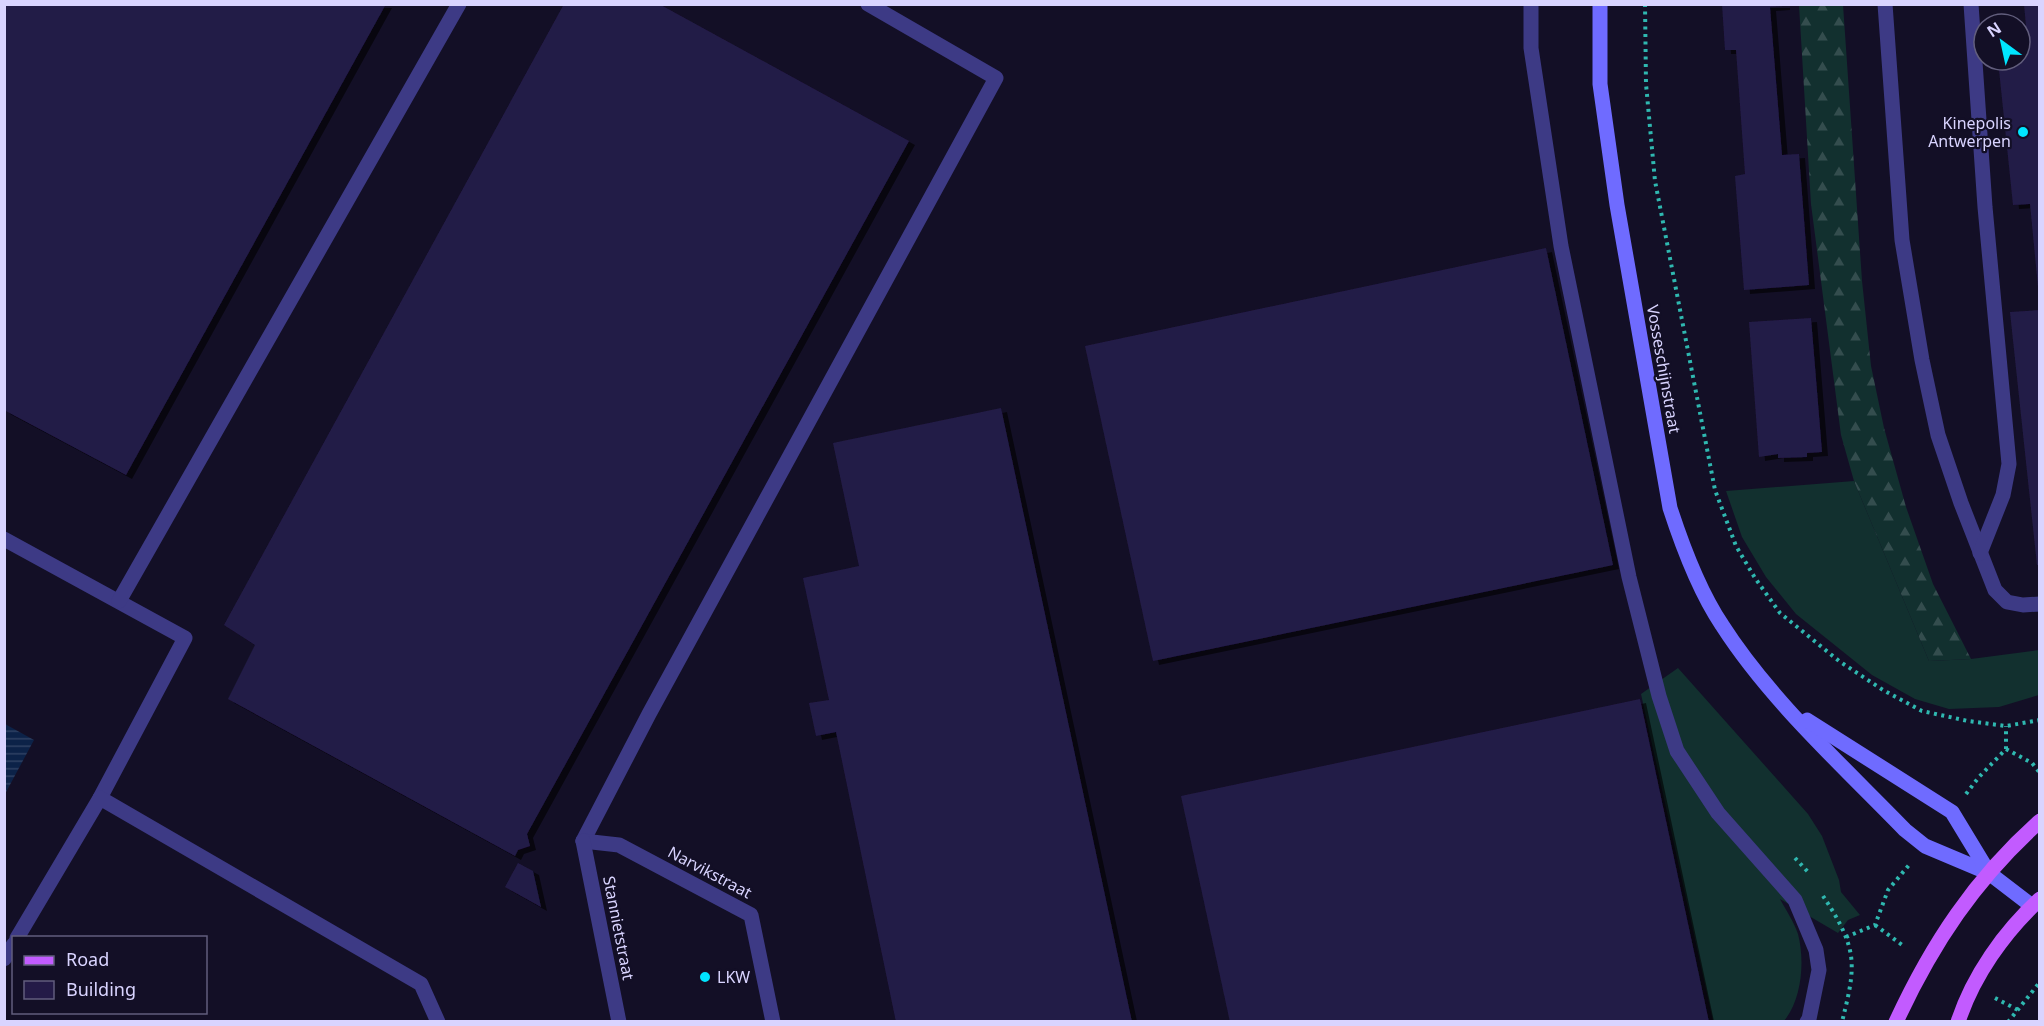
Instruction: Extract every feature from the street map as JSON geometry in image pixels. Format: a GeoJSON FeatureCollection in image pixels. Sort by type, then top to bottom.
{"type":"FeatureCollection","features":[{"type":"Feature","properties":{"kind":"main road"},"geometry":{"type":"LineString","coordinates":[[1896,1022],[1927,959],[1960,907],[1989,873],[2040,821]]}},
{"type":"Feature","properties":{"kind":"main road"},"geometry":{"type":"LineString","coordinates":[[1958,1022],[1973,986],[1994,952],[2011,929],[2037,906]]}},
{"type":"Feature","properties":{"kind":"street","name":"Vosseschijnstraat"},"geometry":{"type":"LineString","coordinates":[[1600,4],[1600,84],[1617,205],[1670,508],[1684,551],[1721,624],[1756,671],[1787,708],[1905,830],[1925,846],[1989,873],[2037,906]]}},
{"type":"Feature","properties":{"kind":"street","name":"Vosseschijnstraat"},"geometry":{"type":"LineString","coordinates":[[1787,708],[1952,812],[1989,873]]}},
{"type":"Feature","properties":{"kind":"lane"},"geometry":{"type":"LineString","coordinates":[[119,602],[459,4]]}},
{"type":"Feature","properties":{"kind":"lane"},"geometry":{"type":"LineString","coordinates":[[583,840],[649,714],[996,78],[868,4]]}},
{"type":"Feature","properties":{"kind":"lane"},"geometry":{"type":"LineString","coordinates":[[1531,4],[1531,48],[1561,246],[1629,578],[1659,696],[1677,752],[1718,813],[1795,900],[1816,950],[1819,970],[1807,1022]]}},
{"type":"Feature","properties":{"kind":"lane"},"geometry":{"type":"LineString","coordinates":[[1885,4],[1902,240],[1922,360],[1938,435],[1995,590],[2007,602],[2023,605],[2040,604]]}},
{"type":"Feature","properties":{"kind":"lane"},"geometry":{"type":"LineString","coordinates":[[1971,4],[1984,207],[2010,464],[2003,495],[1980,553]]}},
{"type":"Feature","properties":{"kind":"lane"},"geometry":{"type":"LineString","coordinates":[[4,539],[185,638],[99,798],[18,936]]}},
{"type":"Feature","properties":{"kind":"lane"},"geometry":{"type":"LineString","coordinates":[[99,798],[421,984],[438,1022]]}},
{"type":"Feature","properties":{"kind":"lane","name":"Stannietstraat"},"geometry":{"type":"LineString","coordinates":[[583,840],[619,1022]]}},
{"type":"Feature","properties":{"kind":"lane","name":"Narvikstraat"},"geometry":{"type":"LineString","coordinates":[[583,840],[620,844],[751,915],[773,1022]]}},
{"type":"Feature","properties":{"kind":"path"},"geometry":{"type":"LineString","coordinates":[[1645,4],[1646,84],[1654,181],[1715,490],[1736,546],[1780,613],[1839,661],[1883,690],[1923,711],[1968,721],[2006,726],[2040,720]]}},
{"type":"Feature","properties":{"kind":"path"},"geometry":{"type":"LineString","coordinates":[[2006,726],[2006,749],[2032,763],[2040,773]]}},
{"type":"Feature","properties":{"kind":"path"},"geometry":{"type":"LineString","coordinates":[[1842,1022],[1850,985],[1852,957],[1846,937],[1875,925]]}},
{"type":"Feature","properties":{"kind":"path"},"geometry":{"type":"LineString","coordinates":[[2008,1022],[2040,982]]}},
{"type":"Feature","properties":{"kind":"green space"},"geometry":{"type":"Polygon","coordinates":[[[1799,5],[1843,5],[1862,281],[1871,366],[1884,428],[1906,507],[1933,584],[1971,659],[1929,661],[1854,481],[1841,435],[1811,204],[1799,5]]]}},
{"type":"Feature","properties":{"kind":"green space"},"geometry":{"type":"Polygon","coordinates":[[[1854,481],[1929,661],[1971,659],[2039,650],[2039,695],[1999,707],[1949,709],[1915,699],[1872,675],[1796,614],[1766,577],[1742,537],[1726,491],[1854,481]]]}},
{"type":"Feature","properties":{"kind":"green space"},"geometry":{"type":"Polygon","coordinates":[[[1678,668],[1808,814],[1822,836],[1839,880],[1841,892],[1860,915],[1848,920],[1838,933],[1780,899],[1798,934],[1801,956],[1798,991],[1795,1002],[1784,1021],[1713,1021],[1641,694],[1678,668]]]}},
{"type":"Feature","properties":{"kind":"water"},"geometry":{"type":"Polygon","coordinates":[[[5,724],[34,740],[5,794],[5,724]]]}},
{"type":"Feature","properties":{"kind":"building"},"geometry":{"type":"Polygon","coordinates":[[[4,4],[386,4],[126,475],[4,410],[4,4]]]}},
{"type":"Feature","properties":{"kind":"building"},"geometry":{"type":"Polygon","coordinates":[[[564,4],[659,4],[909,141],[527,834],[530,846],[518,850],[515,856],[228,699],[255,645],[224,625],[564,4]]]}},
{"type":"Feature","properties":{"kind":"building"},"geometry":{"type":"Polygon","coordinates":[[[1722,4],[1784,4],[1784,6],[1770,7],[1782,155],[1799,154],[1809,285],[1744,290],[1735,176],[1745,174],[1736,50],[1725,50],[1722,4]]]}},
{"type":"Feature","properties":{"kind":"building","name":"Kinepolis Antwerpen"},"geometry":{"type":"Polygon","coordinates":[[[2024,4],[2040,4],[2040,287],[2038,287],[2030,204],[2013,205],[1999,72],[2032,72],[2032,12],[2025,12],[2024,4]]]}},
{"type":"Feature","properties":{"kind":"building"},"geometry":{"type":"Polygon","coordinates":[[[1546,248],[1613,565],[1153,661],[1085,346],[1546,248]]]}},
{"type":"Feature","properties":{"kind":"building"},"geometry":{"type":"Polygon","coordinates":[[[2040,310],[2040,565],[2037,565],[2010,312],[2040,310]]]}},
{"type":"Feature","properties":{"kind":"building"},"geometry":{"type":"Polygon","coordinates":[[[1811,318],[1822,452],[1807,453],[1807,457],[1778,458],[1778,454],[1759,457],[1749,322],[1811,318]]]}},
{"type":"Feature","properties":{"kind":"building"},"geometry":{"type":"Polygon","coordinates":[[[1001,408],[1132,1022],[896,1022],[836,732],[816,736],[809,703],[829,700],[803,578],[859,566],[833,443],[1001,408]]]}},
{"type":"Feature","properties":{"kind":"building"},"geometry":{"type":"Polygon","coordinates":[[[1640,699],[1709,1022],[1230,1022],[1181,796],[1640,699]]]}},
{"type":"Feature","properties":{"kind":"building"},"geometry":{"type":"Polygon","coordinates":[[[518,863],[533,871],[541,907],[505,887],[518,863]]]}},
{"type":"Feature","properties":{"kind":"place","name":"Kinepolis Antwerpen"},"geometry":{"type":"Point","coordinates":[2023,132]}},
{"type":"Feature","properties":{"kind":"place","name":"LKW"},"geometry":{"type":"Point","coordinates":[705,977]}}]}
